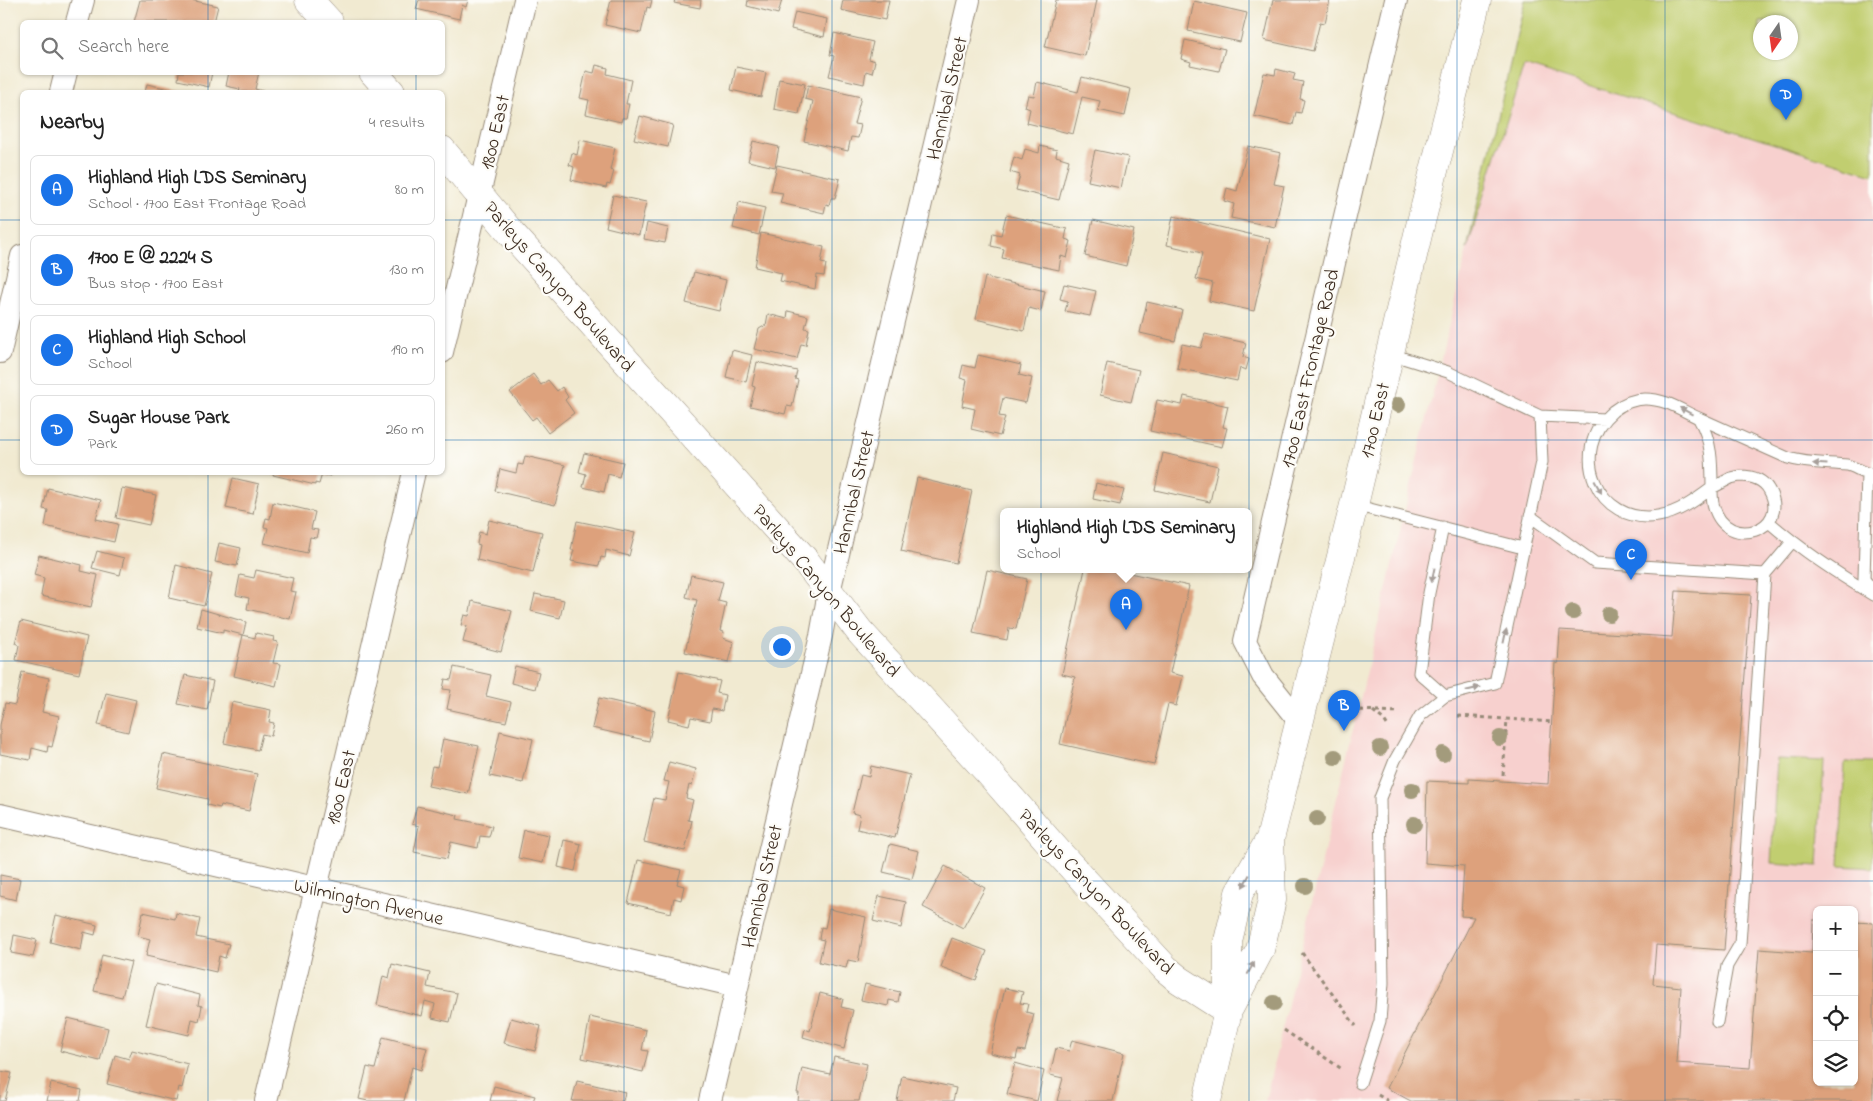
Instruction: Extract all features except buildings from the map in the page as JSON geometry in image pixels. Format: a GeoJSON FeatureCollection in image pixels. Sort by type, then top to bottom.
{"type":"FeatureCollection","features":[{"type":"Feature","properties":{"kind":"street"},"geometry":{"type":"LineString","coordinates":[[78,20],[83,0]]}},
{"type":"Feature","properties":{"kind":"street"},"geometry":{"type":"LineString","coordinates":[[309,0],[327,20]]}},
{"type":"Feature","properties":{"kind":"street","name":"1800 East"},"geometry":{"type":"LineString","coordinates":[[445,339],[525,0]]}},
{"type":"Feature","properties":{"kind":"street","name":"Hannibal Street"},"geometry":{"type":"LineString","coordinates":[[710,1101],[821,636],[829,592],[969,0]]}},
{"type":"Feature","properties":{"kind":"street","name":"1700 East Frontage Road"},"geometry":{"type":"LineString","coordinates":[[1299,721],[1263,676],[1245,641],[1396,0]]}},
{"type":"Feature","properties":{"kind":"street","name":"1700 East"},"geometry":{"type":"LineString","coordinates":[[1207,1101],[1228,1011],[1228,941],[1239,893],[1270,838],[1354,505],[1477,0]]}},
{"type":"Feature","properties":{"kind":"street"},"geometry":{"type":"LineString","coordinates":[[62,90],[65,75]]}},
{"type":"Feature","properties":{"kind":"street"},"geometry":{"type":"LineString","coordinates":[[376,75],[389,90]]}},
{"type":"Feature","properties":{"kind":"street","name":"Parleys Canyon Boulevard"},"geometry":{"type":"LineString","coordinates":[[445,154],[512,234],[804,559],[860,632],[990,774],[1058,852],[1166,969],[1178,979],[1228,1011]]}},
{"type":"Feature","properties":{"kind":"street"},"geometry":{"type":"LineString","coordinates":[[0,352],[20,265]]}},
{"type":"Feature","properties":{"kind":"street","name":"1800 East"},"geometry":{"type":"LineString","coordinates":[[266,1101],[413,475]]}},
{"type":"Feature","properties":{"kind":"street","name":"Wilmington Avenue"},"geometry":{"type":"LineString","coordinates":[[0,815],[737,986]]}},
{"type":"Feature","properties":{"kind":"lane"},"geometry":{"type":"LineString","coordinates":[[1390,354],[1448,372],[1540,416],[1605,419]]}},
{"type":"Feature","properties":{"kind":"lane"},"geometry":{"type":"LineString","coordinates":[[1699,419],[1706,430],[1710,442],[1712,488],[1714,507],[1719,519],[1725,526],[1743,533],[1755,532],[1769,522],[1773,513],[1773,497],[1765,483],[1749,476],[1731,478],[1712,488],[1672,513],[1656,516],[1634,515],[1614,506],[1604,497],[1596,486],[1591,473],[1589,458],[1598,428],[1619,407],[1630,401],[1643,399],[1662,400],[1699,419],[1788,458],[1803,463],[1850,466],[1870,474],[1864,579],[1873,591]]}},
{"type":"Feature","properties":{"kind":"lane"},"geometry":{"type":"LineString","coordinates":[[1360,1083],[1380,1020],[1383,983],[1380,798],[1395,760],[1420,716],[1445,696],[1494,683],[1542,462],[1540,416]]}},
{"type":"Feature","properties":{"kind":"lane"},"geometry":{"type":"LineString","coordinates":[[1354,505],[1524,548]]}},
{"type":"Feature","properties":{"kind":"lane"},"geometry":{"type":"LineString","coordinates":[[1530,516],[1595,563],[1765,574]]}},
{"type":"Feature","properties":{"kind":"lane"},"geometry":{"type":"LineString","coordinates":[[1769,522],[1792,542],[1824,565],[1873,595]]}},
{"type":"Feature","properties":{"kind":"lane"},"geometry":{"type":"LineString","coordinates":[[1443,527],[1429,593],[1419,673],[1445,696]]}},
{"type":"Feature","properties":{"kind":"lane"},"geometry":{"type":"LineString","coordinates":[[1717,1022],[1727,966],[1740,944],[1765,574],[1792,542]]}},
{"type":"Feature","properties":{"kind":"path"},"geometry":{"type":"LineString","coordinates":[[1503,775],[1507,719]]}},
{"type":"Feature","properties":{"kind":"path"},"geometry":{"type":"LineString","coordinates":[[1302,953],[1372,1046]]}},
{"type":"Feature","properties":{"kind":"path"},"geometry":{"type":"LineString","coordinates":[[1284,1030],[1388,1101]]}},
{"type":"Feature","properties":{"kind":"shaded area"},"geometry":{"type":"Polygon","coordinates":[[[1523,65],[1873,176],[1873,1101],[1265,1101],[1467,249],[1523,65]]]}},
{"type":"Feature","properties":{"kind":"green space"},"geometry":{"type":"Polygon","coordinates":[[[1525,0],[1873,0],[1873,175],[1524,65],[1467,249],[1525,0]]]}},
{"type":"Feature","properties":{"kind":"green space"},"geometry":{"type":"Polygon","coordinates":[[[1777,759],[1824,761],[1818,866],[1771,863],[1777,759]]]}},
{"type":"Feature","properties":{"kind":"green space"},"geometry":{"type":"Polygon","coordinates":[[[1845,762],[1873,763],[1873,868],[1839,866],[1845,762]]]}},
{"type":"Feature","properties":{"kind":"place","name":"Sugar House Park"},"geometry":{"type":"Point","coordinates":[1786,120]}},
{"type":"Feature","properties":{"kind":"place","name":"Highland High School"},"geometry":{"type":"Point","coordinates":[1631,580]}},
{"type":"Feature","properties":{"kind":"place","name":"Highland High LDS Seminary"},"geometry":{"type":"Point","coordinates":[1126,630]}},
{"type":"Feature","properties":{"kind":"place","name":"1700 E @ 2224 S"},"geometry":{"type":"Point","coordinates":[1344,731]}}]}
